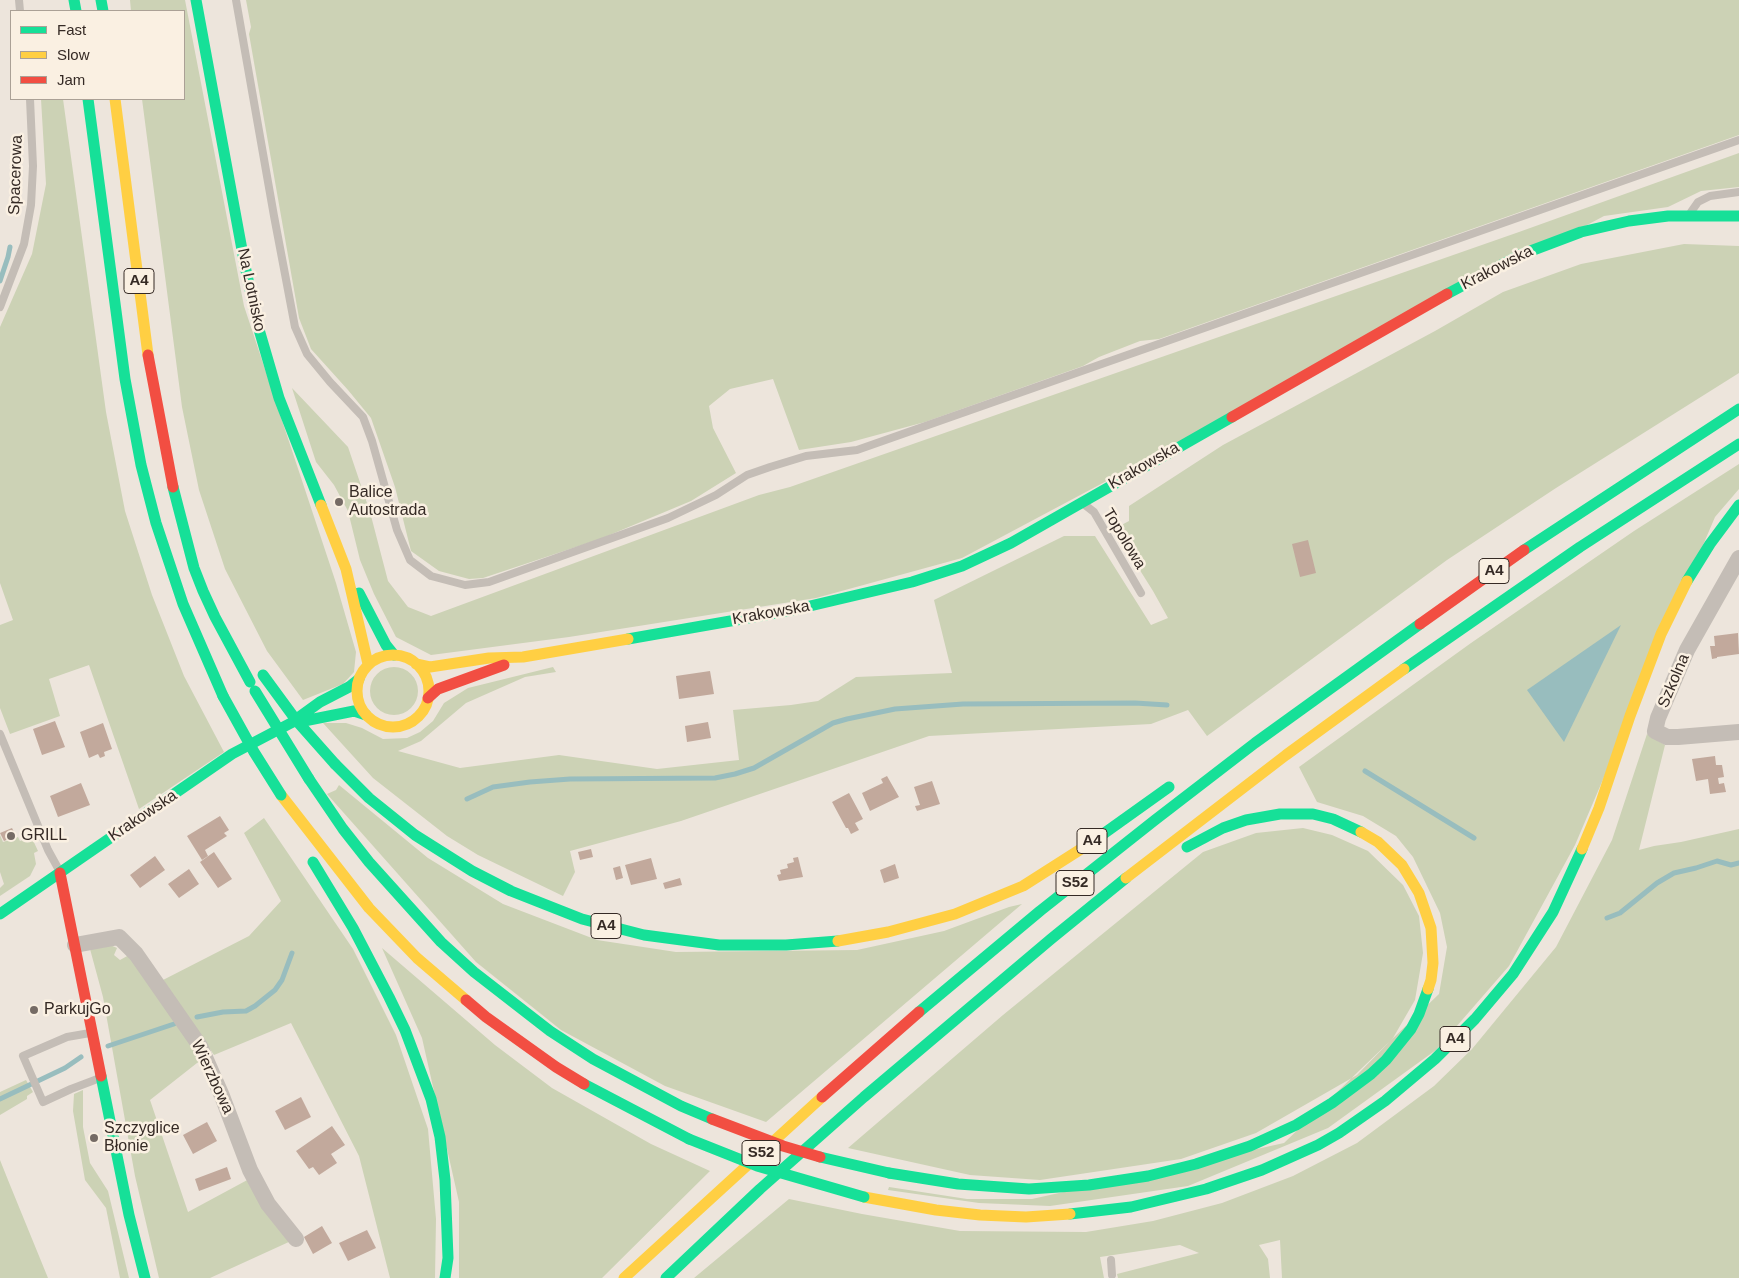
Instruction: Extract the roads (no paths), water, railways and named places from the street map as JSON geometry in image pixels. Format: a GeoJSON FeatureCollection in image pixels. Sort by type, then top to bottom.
{"type":"FeatureCollection","features":[{"type":"Feature","properties":{"kind":"main road","name":"Na Lotnisko"},"geometry":{"type":"LineString","coordinates":[[196,0],[245,266],[258,326],[279,398],[346,570],[386,645],[394,655]]}},
{"type":"Feature","properties":{"kind":"main road","name":"A4"},"geometry":{"type":"LineString","coordinates":[[88,100],[124,379],[141,465],[156,523],[183,604],[223,696],[241,730],[281,795],[369,908],[399,940],[444,982],[486,1017],[556,1067],[597,1092],[689,1139],[766,1169],[864,1197],[936,1210],[980,1215],[1026,1217],[1090,1213],[1160,1201],[1234,1181],[1302,1152],[1354,1122],[1415,1077],[1451,1044],[1495,996],[1553,912],[1574,870],[1599,808],[1630,716],[1661,634],[1693,571],[1739,505]]}},
{"type":"Feature","properties":{"kind":"main road","name":"A4"},"geometry":{"type":"LineString","coordinates":[[115,100],[151,374],[168,463],[202,555]]}},
{"type":"Feature","properties":{"kind":"main road","name":"Krakowska"},"geometry":{"type":"LineString","coordinates":[[416,664],[430,667],[489,658],[523,657],[793,610],[912,582],[962,566],[1003,547],[1486,272],[1520,255],[1563,238],[1606,226],[1651,218],[1689,215],[1739,216]]}},
{"type":"Feature","properties":{"kind":"main road","name":"A4"},"geometry":{"type":"LineString","coordinates":[[1203,770],[1255,743],[1507,561],[1739,408]]}},
{"type":"Feature","properties":{"kind":"main road"},"geometry":{"type":"LineString","coordinates":[[1130,875],[1286,755],[1428,651],[1580,547],[1736,446]]}},
{"type":"Feature","properties":{"kind":"main road"},"geometry":{"type":"LineString","coordinates":[[168,463],[177,507],[194,568],[215,617],[283,739],[343,829],[369,862],[441,942],[474,972],[550,1032],[593,1059],[681,1106],[775,1143],[823,1158],[889,1173],[992,1188],[1044,1188],[1116,1181],[1196,1164],[1250,1146],[1312,1116],[1371,1074],[1386,1060],[1419,1014],[1431,980],[1433,963],[1431,928],[1425,908],[1419,893],[1402,865],[1378,842],[1349,826],[1333,819],[1313,814],[1287,813],[1263,816],[1223,828],[1130,875]]}},
{"type":"Feature","properties":{"kind":"main road","name":"Na Lotnisko"},"geometry":{"type":"LineString","coordinates":[[346,570],[368,664]]}},
{"type":"Feature","properties":{"kind":"main road"},"geometry":{"type":"LineString","coordinates":[[394,655],[406,657],[416,664],[427,679],[428,698],[423,710],[414,720],[402,726],[389,727],[377,723],[366,716],[358,698],[359,679],[368,664],[383,656],[394,655]]}},
{"type":"Feature","properties":{"kind":"main road","name":"Krakowska"},"geometry":{"type":"LineString","coordinates":[[428,698],[438,689],[523,657]]}},
{"type":"Feature","properties":{"kind":"main road","name":"A4"},"geometry":{"type":"LineString","coordinates":[[260,671],[296,720],[335,764],[369,798],[415,835],[472,871],[511,891],[582,919],[644,936],[719,945],[786,945],[848,940],[897,930],[955,914],[1023,886],[1177,783]]}},
{"type":"Feature","properties":{"kind":"main road","name":"Krakowska"},"geometry":{"type":"LineString","coordinates":[[0,914],[232,754],[291,724],[320,702],[349,687],[359,679]]}},
{"type":"Feature","properties":{"kind":"main road","name":"Krakowska"},"geometry":{"type":"LineString","coordinates":[[291,724],[354,711],[366,716]]}},
{"type":"Feature","properties":{"kind":"main road","name":"S52"},"geometry":{"type":"LineString","coordinates":[[624,1278],[832,1088],[899,1030],[1040,911],[1255,743]]}},
{"type":"Feature","properties":{"kind":"main road"},"geometry":{"type":"LineString","coordinates":[[281,795],[300,837]]}},
{"type":"Feature","properties":{"kind":"main road"},"geometry":{"type":"LineString","coordinates":[[308,854],[353,928],[389,997],[408,1038],[431,1099],[440,1136],[445,1180],[448,1233],[445,1278]]}},
{"type":"Feature","properties":{"kind":"main road"},"geometry":{"type":"LineString","coordinates":[[60,873],[130,1215],[145,1278]]}},
{"type":"Feature","properties":{"kind":"main road","name":"S52"},"geometry":{"type":"LineString","coordinates":[[666,1278],[760,1190],[864,1097],[1022,963],[1130,875]]}},
{"type":"Feature","properties":{"kind":"street","name":"Szkolna"},"geometry":{"type":"LineString","coordinates":[[1739,558],[1687,650],[1658,718],[1655,731],[1667,737],[1739,732]]}},
{"type":"Feature","properties":{"kind":"street","name":"Wierzbowa"},"geometry":{"type":"LineString","coordinates":[[75,945],[119,937],[136,954],[200,1046],[222,1096],[250,1170],[268,1204],[296,1239]]}},
{"type":"Feature","properties":{"kind":"lane"},"geometry":{"type":"LineString","coordinates":[[236,0],[295,326],[307,354],[363,417],[398,530],[410,560],[431,576],[464,586],[489,582],[668,518],[716,495],[747,475],[806,456],[857,450],[1739,140]]}},
{"type":"Feature","properties":{"kind":"lane","name":"Spacerowa"},"geometry":{"type":"LineString","coordinates":[[0,307],[24,244],[31,205],[33,166],[30,100]]}},
{"type":"Feature","properties":{"kind":"lane"},"geometry":{"type":"LineString","coordinates":[[1689,215],[1698,202],[1710,196],[1739,192]]}},
{"type":"Feature","properties":{"kind":"lane","name":"Topolowa"},"geometry":{"type":"LineString","coordinates":[[1081,502],[1094,512],[1141,593]]}},
{"type":"Feature","properties":{"kind":"lane"},"geometry":{"type":"LineString","coordinates":[[0,734],[48,850],[60,873]]}},
{"type":"Feature","properties":{"kind":"lane"},"geometry":{"type":"LineString","coordinates":[[93,1033],[67,1037],[23,1056],[43,1102],[70,1089],[102,1078]]}},
{"type":"Feature","properties":{"kind":"lane"},"geometry":{"type":"LineString","coordinates":[[1111,1260],[1112,1275]]}},
{"type":"Feature","properties":{"kind":"water"},"geometry":{"type":"Polygon","coordinates":[[[1621,625],[1564,742],[1527,690],[1621,625]]]}},
{"type":"Feature","properties":{"kind":"waterway"},"geometry":{"type":"LineString","coordinates":[[0,281],[10,247]]}},
{"type":"Feature","properties":{"kind":"waterway"},"geometry":{"type":"LineString","coordinates":[[467,799],[493,787],[530,782],[570,779],[715,778],[735,774],[754,768],[833,723],[895,709],[963,704],[1135,703],[1167,705]]}},
{"type":"Feature","properties":{"kind":"waterway"},"geometry":{"type":"LineString","coordinates":[[1365,771],[1474,838]]}},
{"type":"Feature","properties":{"kind":"waterway"},"geometry":{"type":"LineString","coordinates":[[1607,918],[1620,913],[1657,883],[1674,873],[1717,861],[1731,865],[1739,863]]}},
{"type":"Feature","properties":{"kind":"waterway"},"geometry":{"type":"LineString","coordinates":[[197,1017],[223,1012],[246,1011],[255,1006],[275,990],[282,980],[292,953]]}},
{"type":"Feature","properties":{"kind":"waterway"},"geometry":{"type":"LineString","coordinates":[[108,1046],[174,1024]]}},
{"type":"Feature","properties":{"kind":"waterway"},"geometry":{"type":"LineString","coordinates":[[0,1099],[65,1068],[81,1057]]}},
{"type":"Feature","properties":{"kind":"place","name":"Balice Autostrada"},"geometry":{"type":"Point","coordinates":[339,502]}},
{"type":"Feature","properties":{"kind":"place","name":"GRILL"},"geometry":{"type":"Point","coordinates":[11,836]}},
{"type":"Feature","properties":{"kind":"place","name":"ParkujGo"},"geometry":{"type":"Point","coordinates":[34,1010]}},
{"type":"Feature","properties":{"kind":"place","name":"Szczyglice Błonie"},"geometry":{"type":"Point","coordinates":[94,1138]}}]}
